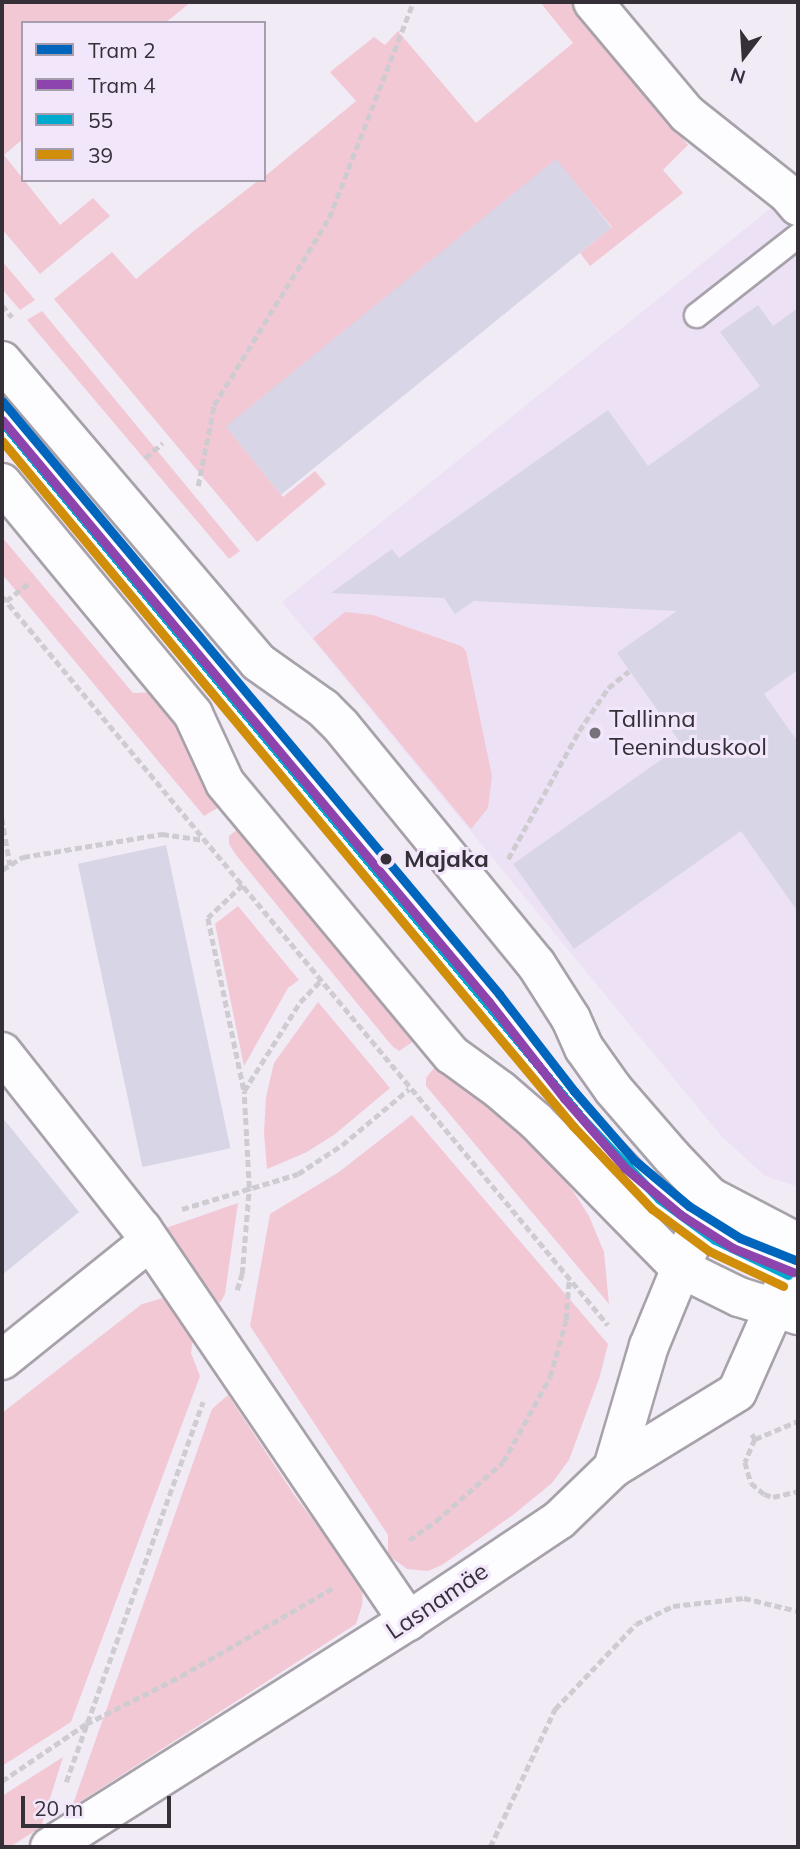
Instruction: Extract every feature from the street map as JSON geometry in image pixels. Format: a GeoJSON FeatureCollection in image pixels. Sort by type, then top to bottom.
{"type":"FeatureCollection","features":[{"type":"Feature","properties":{"kind":"street"},"geometry":{"type":"LineString","coordinates":[[593,2],[687,114],[788,194],[798,206]]}},
{"type":"Feature","properties":{"kind":"street"},"geometry":{"type":"LineString","coordinates":[[2,361],[258,662],[323,708],[341,726],[536,964],[571,1019],[584,1048],[703,1212],[791,1277]]}},
{"type":"Feature","properties":{"kind":"street"},"geometry":{"type":"LineString","coordinates":[[2,483],[192,714],[225,783],[446,1048],[536,1121],[680,1268],[739,1297],[791,1277]]}},
{"type":"Feature","properties":{"kind":"street"},"geometry":{"type":"LineString","coordinates":[[7,1071],[145,1235],[408,1621]]}},
{"type":"Feature","properties":{"kind":"street"},"geometry":{"type":"LineString","coordinates":[[613,1468],[649,1346],[703,1212]]}},
{"type":"Feature","properties":{"kind":"street"},"geometry":{"type":"LineString","coordinates":[[2,1360],[145,1235]]}},
{"type":"Feature","properties":{"kind":"street","name":"Lasnamäe"},"geometry":{"type":"LineString","coordinates":[[50,1847],[408,1621],[559,1520],[613,1468],[737,1392],[791,1277]]}},
{"type":"Feature","properties":{"kind":"lane"},"geometry":{"type":"LineString","coordinates":[[696,315],[798,235]]}},
{"type":"Feature","properties":{"kind":"lane"},"geometry":{"type":"LineString","coordinates":[[2,422],[582,1118],[659,1199],[703,1212]]}},
{"type":"Feature","properties":{"kind":"path"},"geometry":{"type":"LineString","coordinates":[[198,486],[214,405],[330,218],[413,2]]}},
{"type":"Feature","properties":{"kind":"path"},"geometry":{"type":"LineString","coordinates":[[137,464],[163,443]]}},
{"type":"Feature","properties":{"kind":"path"},"geometry":{"type":"LineString","coordinates":[[6,601],[37,577]]}},
{"type":"Feature","properties":{"kind":"path"},"geometry":{"type":"LineString","coordinates":[[2,596],[611,1329]]}},
{"type":"Feature","properties":{"kind":"path"},"geometry":{"type":"LineString","coordinates":[[504,868],[525,823],[579,731],[608,688],[629,671]]}},
{"type":"Feature","properties":{"kind":"path"},"geometry":{"type":"LineString","coordinates":[[2,818],[10,865]]}},
{"type":"Feature","properties":{"kind":"path"},"geometry":{"type":"LineString","coordinates":[[2,870],[23,857],[162,834],[206,840]]}},
{"type":"Feature","properties":{"kind":"path"},"geometry":{"type":"LineString","coordinates":[[243,886],[208,918],[244,1091]]}},
{"type":"Feature","properties":{"kind":"path"},"geometry":{"type":"LineString","coordinates":[[145,1235],[185,1207],[298,1174],[342,1145],[409,1089]]}},
{"type":"Feature","properties":{"kind":"path"},"geometry":{"type":"LineString","coordinates":[[798,1421],[755,1439],[745,1462],[751,1483],[764,1494],[773,1497],[798,1491]]}},
{"type":"Feature","properties":{"kind":"path"},"geometry":{"type":"LineString","coordinates":[[750,1428],[755,1439]]}},
{"type":"Feature","properties":{"kind":"path"},"geometry":{"type":"LineString","coordinates":[[490,1847],[555,1709],[636,1625],[673,1606],[744,1598],[798,1611]]}},
{"type":"Feature","properties":{"kind":"path"},"geometry":{"type":"LineString","coordinates":[[2,1781],[86,1724]]}},
{"type":"Feature","properties":{"kind":"shaded area"},"geometry":{"type":"Polygon","coordinates":[[[2,2],[191,2],[167,21],[21,21],[21,141],[4,155],[21,176],[21,182],[26,182],[60,225],[93,198],[110,216],[40,274],[2,229],[2,2]]]}},
{"type":"Feature","properties":{"kind":"shaded area"},"geometry":{"type":"Polygon","coordinates":[[[540,2],[571,2],[688,145],[663,170],[683,193],[590,266],[580,253],[612,227],[556,160],[228,429],[283,497],[315,471],[326,484],[257,542],[54,299],[112,252],[136,279],[256,182],[266,182],[266,175],[356,101],[330,72],[374,37],[385,45],[398,31],[476,123],[573,43],[540,2]]]}},
{"type":"Feature","properties":{"kind":"shaded area","name":"Tallinna Teeninduskool"},"geometry":{"type":"Polygon","coordinates":[[[798,186],[798,1187],[765,1176],[722,1137],[282,602],[798,186]]]}},
{"type":"Feature","properties":{"kind":"shaded area"},"geometry":{"type":"Polygon","coordinates":[[[2,261],[35,300],[20,310],[2,289],[2,261]]]}},
{"type":"Feature","properties":{"kind":"shaded area"},"geometry":{"type":"Polygon","coordinates":[[[42,311],[240,551],[229,559],[27,320],[42,311]]]}},
{"type":"Feature","properties":{"kind":"shaded area"},"geometry":{"type":"Polygon","coordinates":[[[2,537],[133,693],[158,692],[185,730],[221,806],[204,816],[2,574],[2,537]]]}},
{"type":"Feature","properties":{"kind":"shaded area"},"geometry":{"type":"Polygon","coordinates":[[[345,612],[373,615],[461,646],[466,651],[492,776],[488,808],[471,829],[313,638],[345,612]]]}},
{"type":"Feature","properties":{"kind":"shaded area"},"geometry":{"type":"Polygon","coordinates":[[[239,828],[417,1039],[399,1051],[392,1046],[236,855],[229,844],[229,836],[239,828]]]}},
{"type":"Feature","properties":{"kind":"shaded area"},"geometry":{"type":"Polygon","coordinates":[[[238,906],[299,980],[288,988],[244,1066],[215,924],[238,906]]]}},
{"type":"Feature","properties":{"kind":"shaded area"},"geometry":{"type":"Polygon","coordinates":[[[318,1002],[390,1088],[334,1135],[305,1153],[267,1169],[264,1133],[266,1097],[274,1063],[318,1002]]]}},
{"type":"Feature","properties":{"kind":"shaded area"},"geometry":{"type":"Polygon","coordinates":[[[438,1063],[492,1103],[533,1141],[573,1191],[589,1216],[604,1252],[609,1304],[426,1086],[426,1078],[438,1063]]]}},
{"type":"Feature","properties":{"kind":"shaded area"},"geometry":{"type":"Polygon","coordinates":[[[412,1115],[608,1344],[600,1376],[569,1460],[552,1483],[513,1515],[442,1565],[428,1571],[407,1569],[388,1555],[388,1535],[250,1326],[270,1214],[339,1172],[412,1115]]]}},
{"type":"Feature","properties":{"kind":"shaded area"},"geometry":{"type":"Polygon","coordinates":[[[238,1203],[225,1294],[220,1303],[203,1290],[163,1229],[238,1203]]]}},
{"type":"Feature","properties":{"kind":"shaded area"},"geometry":{"type":"Polygon","coordinates":[[[167,1297],[194,1334],[191,1353],[200,1376],[71,1722],[2,1766],[2,1413],[142,1304],[167,1297]]]}},
{"type":"Feature","properties":{"kind":"shaded area"},"geometry":{"type":"Polygon","coordinates":[[[228,1395],[295,1496],[363,1586],[362,1605],[356,1624],[72,1807],[212,1409],[228,1395]]]}},
{"type":"Feature","properties":{"kind":"shaded area"},"geometry":{"type":"Polygon","coordinates":[[[63,1757],[41,1827],[10,1847],[2,1847],[2,1796],[63,1757]]]}},
{"type":"Feature","properties":{"kind":"building"},"geometry":{"type":"Polygon","coordinates":[[[556,159],[611,227],[281,495],[226,426],[556,159]]]}},
{"type":"Feature","properties":{"kind":"building"},"geometry":{"type":"Polygon","coordinates":[[[758,305],[773,326],[798,308],[798,670],[764,694],[798,742],[798,912],[741,831],[574,949],[513,864],[682,745],[617,653],[677,611],[474,601],[455,614],[444,598],[331,593],[392,549],[399,558],[608,410],[648,466],[760,386],[720,332],[758,305]]]}},
{"type":"Feature","properties":{"kind":"building"},"geometry":{"type":"Polygon","coordinates":[[[166,845],[230,1148],[142,1167],[78,864],[166,845]]]}},
{"type":"Feature","properties":{"kind":"building"},"geometry":{"type":"Polygon","coordinates":[[[2,1117],[79,1212],[2,1275],[2,1117]]]}},
{"type":"Feature","properties":{"kind":"tram line","name":"2"},"geometry":{"type":"LineString","coordinates":[[2,401],[499,994],[574,1091],[634,1160],[689,1206],[740,1238],[798,1261]]}},
{"type":"Feature","properties":{"kind":"tram line","name":"4"},"geometry":{"type":"LineString","coordinates":[[2,420],[625,1168],[681,1215],[733,1248],[793,1272]]}},
{"type":"Feature","properties":{"kind":"transit line","name":"55"},"geometry":{"type":"LineString","coordinates":[[2,422],[582,1118],[659,1199],[715,1240],[788,1275]]}},
{"type":"Feature","properties":{"kind":"transit line","name":"39"},"geometry":{"type":"LineString","coordinates":[[2,441],[573,1126],[652,1209],[709,1251],[783,1286]]}},
{"type":"Feature","properties":{"kind":"place","name":"Tallinna Teeninduskool"},"geometry":{"type":"Point","coordinates":[595,733]}},
{"type":"Feature","properties":{"kind":"place","name":"Majaka"},"geometry":{"type":"Point","coordinates":[386,859]}}]}
